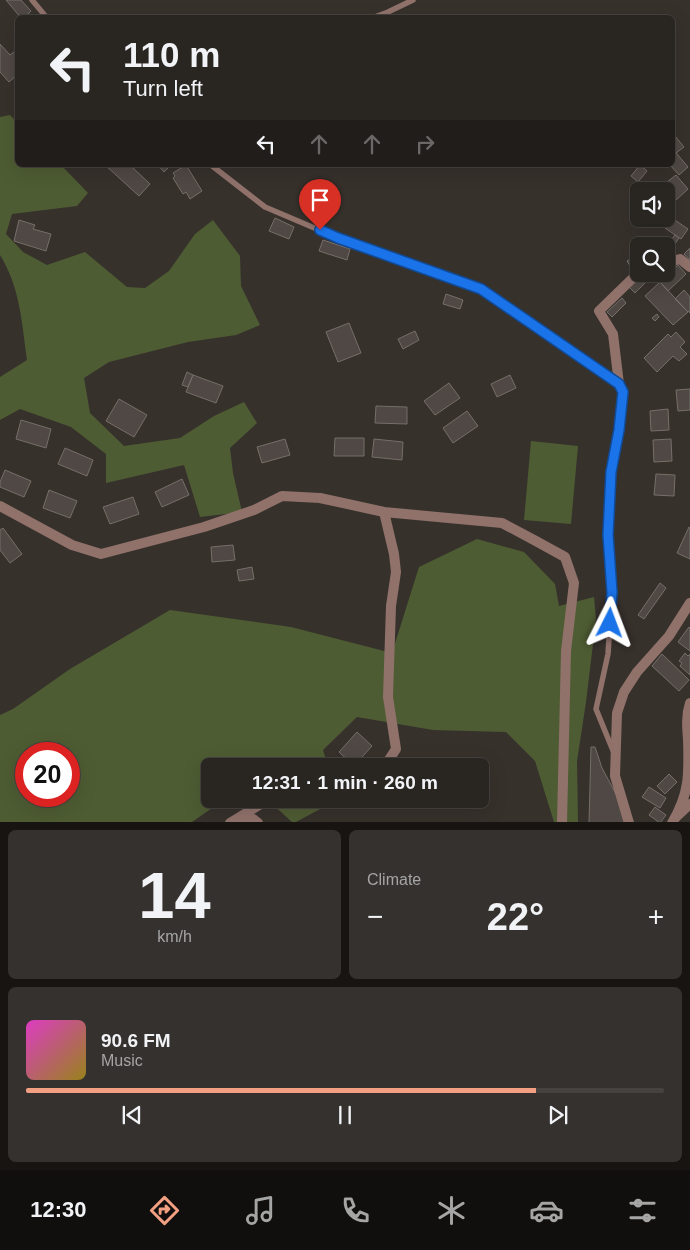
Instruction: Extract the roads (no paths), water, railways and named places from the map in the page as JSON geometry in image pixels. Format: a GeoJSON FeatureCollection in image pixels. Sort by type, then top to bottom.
{"type":"FeatureCollection","features":[{"type":"Feature","properties":{"kind":"street"},"geometry":{"type":"LineString","coordinates":[[675,260],[680,259],[690,267]]}},
{"type":"Feature","properties":{"kind":"street"},"geometry":{"type":"LineString","coordinates":[[619,384],[614,334],[599,311],[630,281]]}},
{"type":"Feature","properties":{"kind":"street"},"geometry":{"type":"LineString","coordinates":[[0,506],[72,545],[101,554],[204,527],[254,510],[282,496],[320,498],[384,512],[502,523],[534,540],[565,558],[574,583],[566,651],[562,822]]}},
{"type":"Feature","properties":{"kind":"street"},"geometry":{"type":"LineString","coordinates":[[384,512],[394,554],[396,572],[391,606],[388,698],[396,749],[390,758]]}},
{"type":"Feature","properties":{"kind":"street"},"geometry":{"type":"LineString","coordinates":[[629,822],[615,776],[617,713],[624,692],[637,672],[669,636],[690,603]]}},
{"type":"Feature","properties":{"kind":"street"},"geometry":{"type":"LineString","coordinates":[[674,820],[682,805],[688,786],[687,724],[690,703]]}},
{"type":"Feature","properties":{"kind":"street"},"geometry":{"type":"LineString","coordinates":[[674,820],[690,804]]}},
{"type":"Feature","properties":{"kind":"street"},"geometry":{"type":"LineString","coordinates":[[230,822],[254,808]]}},
{"type":"Feature","properties":{"kind":"street"},"geometry":{"type":"LineString","coordinates":[[230,822],[253,819],[258,822]]}},
{"type":"Feature","properties":{"kind":"lane"},"geometry":{"type":"LineString","coordinates":[[32,0],[44,15]]}},
{"type":"Feature","properties":{"kind":"lane"},"geometry":{"type":"LineString","coordinates":[[379,15],[413,0]]}},
{"type":"Feature","properties":{"kind":"lane"},"geometry":{"type":"LineString","coordinates":[[215,167],[265,207],[338,238],[481,289],[619,384],[623,392],[619,430],[611,472],[608,535],[612,592],[608,654],[596,709],[615,757]]}}]}
